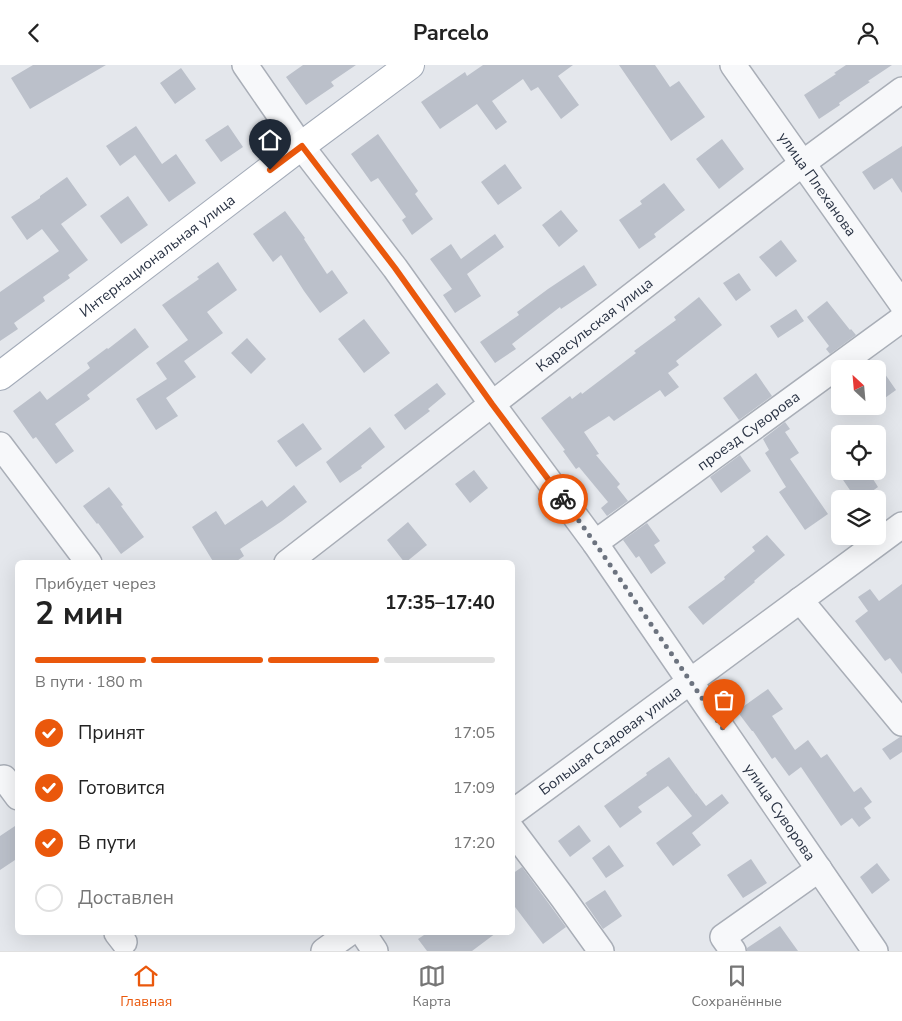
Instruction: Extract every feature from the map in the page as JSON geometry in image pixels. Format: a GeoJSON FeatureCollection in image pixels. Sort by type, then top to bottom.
{"type":"FeatureCollection","features":[{"type":"Feature","properties":{"kind":"main road","name":"Интернациональная улица"},"geometry":{"type":"LineString","coordinates":[[0,376],[410,65]]}},
{"type":"Feature","properties":{"kind":"street","name":"улица Суворова"},"geometry":{"type":"LineString","coordinates":[[245,65],[302,146],[395,268],[492,404],[595,543],[690,681],[816,856],[875,951]]}},
{"type":"Feature","properties":{"kind":"street","name":"улица Плеханова"},"geometry":{"type":"LineString","coordinates":[[733,65],[902,303]]}},
{"type":"Feature","properties":{"kind":"street","name":"Карасульская улица"},"geometry":{"type":"LineString","coordinates":[[291,560],[802,163],[902,90]]}},
{"type":"Feature","properties":{"kind":"street","name":"проезд Суворова"},"geometry":{"type":"LineString","coordinates":[[595,543],[902,319]]}},
{"type":"Feature","properties":{"kind":"street"},"geometry":{"type":"LineString","coordinates":[[0,445],[87,560]]}},
{"type":"Feature","properties":{"kind":"street","name":"Большая Садовая улица"},"geometry":{"type":"LineString","coordinates":[[515,811],[902,525]]}},
{"type":"Feature","properties":{"kind":"street"},"geometry":{"type":"LineString","coordinates":[[800,599],[902,723]]}},
{"type":"Feature","properties":{"kind":"street"},"geometry":{"type":"LineString","coordinates":[[515,834],[601,951]]}},
{"type":"Feature","properties":{"kind":"street"},"geometry":{"type":"LineString","coordinates":[[733,951],[723,937],[816,856]]}},
{"type":"Feature","properties":{"kind":"street"},"geometry":{"type":"LineString","coordinates":[[324,951],[346,935]]}},
{"type":"Feature","properties":{"kind":"street"},"geometry":{"type":"LineString","coordinates":[[364,935],[375,951]]}},
{"type":"Feature","properties":{"kind":"building"},"geometry":{"type":"Polygon","coordinates":[[[33,65],[106,65],[30,109],[11,78],[33,65]]]}},
{"type":"Feature","properties":{"kind":"building"},"geometry":{"type":"Polygon","coordinates":[[[303,65],[356,65],[331,82],[334,86],[306,105],[286,77],[303,65]]]}},
{"type":"Feature","properties":{"kind":"building"},"geometry":{"type":"Polygon","coordinates":[[[483,65],[573,65],[558,76],[579,105],[561,119],[538,87],[531,91],[523,79],[492,101],[507,122],[496,130],[477,104],[440,129],[421,102],[465,72],[467,76],[483,65]]]}},
{"type":"Feature","properties":{"kind":"building"},"geometry":{"type":"Polygon","coordinates":[[[619,65],[655,65],[670,87],[679,81],[705,117],[671,141],[619,65]]]}},
{"type":"Feature","properties":{"kind":"building"},"geometry":{"type":"Polygon","coordinates":[[[846,65],[892,65],[819,119],[804,95],[836,74],[834,73],[846,65]]]}},
{"type":"Feature","properties":{"kind":"building"},"geometry":{"type":"Polygon","coordinates":[[[181,68],[196,89],[175,104],[160,83],[181,68]]]}},
{"type":"Feature","properties":{"kind":"building"},"geometry":{"type":"Polygon","coordinates":[[[228,125],[243,147],[221,162],[205,140],[228,125]]]}},
{"type":"Feature","properties":{"kind":"building"},"geometry":{"type":"Polygon","coordinates":[[[136,126],[162,164],[176,154],[196,183],[169,202],[135,155],[120,166],[106,146],[136,126]]]}},
{"type":"Feature","properties":{"kind":"building"},"geometry":{"type":"Polygon","coordinates":[[[378,134],[418,191],[415,194],[433,219],[412,235],[402,220],[406,217],[378,178],[371,182],[351,154],[378,134]]]}},
{"type":"Feature","properties":{"kind":"building"},"geometry":{"type":"Polygon","coordinates":[[[722,139],[744,169],[719,189],[696,159],[722,139]]]}},
{"type":"Feature","properties":{"kind":"building"},"geometry":{"type":"Polygon","coordinates":[[[902,146],[902,193],[892,178],[874,190],[862,172],[902,146]]]}},
{"type":"Feature","properties":{"kind":"building"},"geometry":{"type":"Polygon","coordinates":[[[505,164],[522,188],[498,205],[481,182],[505,164]]]}},
{"type":"Feature","properties":{"kind":"building"},"geometry":{"type":"Polygon","coordinates":[[[67,177],[87,205],[61,224],[88,260],[68,275],[70,278],[43,297],[45,301],[14,323],[18,329],[0,341],[0,292],[59,251],[42,229],[27,240],[11,217],[67,177]]]}},
{"type":"Feature","properties":{"kind":"building"},"geometry":{"type":"Polygon","coordinates":[[[664,183],[685,210],[654,234],[656,237],[639,249],[619,220],[642,204],[640,201],[664,183]]]}},
{"type":"Feature","properties":{"kind":"building"},"geometry":{"type":"Polygon","coordinates":[[[128,196],[148,225],[121,244],[100,216],[128,196]]]}},
{"type":"Feature","properties":{"kind":"building"},"geometry":{"type":"Polygon","coordinates":[[[561,210],[578,231],[559,247],[542,225],[561,210]]]}},
{"type":"Feature","properties":{"kind":"building"},"geometry":{"type":"Polygon","coordinates":[[[285,211],[305,238],[327,274],[332,270],[348,293],[320,313],[281,255],[273,262],[253,234],[285,211]]]}},
{"type":"Feature","properties":{"kind":"building"},"geometry":{"type":"Polygon","coordinates":[[[495,234],[504,247],[467,274],[481,296],[455,313],[443,295],[452,289],[430,259],[451,244],[461,259],[495,234]]]}},
{"type":"Feature","properties":{"kind":"building"},"geometry":{"type":"Polygon","coordinates":[[[781,240],[797,261],[776,277],[759,257],[781,240]]]}},
{"type":"Feature","properties":{"kind":"building"},"geometry":{"type":"Polygon","coordinates":[[[218,262],[237,290],[207,312],[223,333],[184,361],[196,377],[166,398],[178,416],[156,430],[136,399],[167,379],[156,363],[188,340],[162,305],[199,279],[197,277],[218,262]]]}},
{"type":"Feature","properties":{"kind":"building"},"geometry":{"type":"Polygon","coordinates":[[[584,265],[597,285],[561,309],[560,307],[512,344],[516,349],[495,363],[480,342],[519,315],[517,312],[548,289],[584,265]]]}},
{"type":"Feature","properties":{"kind":"building"},"geometry":{"type":"Polygon","coordinates":[[[739,273],[751,290],[736,301],[723,283],[739,273]]]}},
{"type":"Feature","properties":{"kind":"building"},"geometry":{"type":"Polygon","coordinates":[[[699,297],[722,325],[676,361],[679,365],[668,373],[679,387],[665,397],[660,390],[614,421],[609,416],[584,432],[599,454],[596,455],[620,484],[617,487],[628,501],[607,516],[601,508],[608,502],[579,467],[576,469],[563,451],[565,450],[541,418],[570,396],[572,399],[581,392],[582,394],[636,353],[634,351],[676,320],[674,317],[699,297]]]}},
{"type":"Feature","properties":{"kind":"building"},"geometry":{"type":"Polygon","coordinates":[[[827,301],[856,335],[830,354],[826,349],[829,346],[807,317],[827,301]]]}},
{"type":"Feature","properties":{"kind":"building"},"geometry":{"type":"Polygon","coordinates":[[[796,309],[804,321],[778,338],[770,326],[796,309]]]}},
{"type":"Feature","properties":{"kind":"building"},"geometry":{"type":"Polygon","coordinates":[[[364,319],[390,353],[364,373],[338,339],[364,319]]]}},
{"type":"Feature","properties":{"kind":"building"},"geometry":{"type":"Polygon","coordinates":[[[135,328],[149,347],[87,395],[90,399],[55,424],[74,451],[56,464],[36,437],[33,439],[13,411],[40,391],[47,400],[90,368],[87,363],[135,328]]]}},
{"type":"Feature","properties":{"kind":"building"},"geometry":{"type":"Polygon","coordinates":[[[247,338],[266,359],[251,374],[231,353],[247,338]]]}},
{"type":"Feature","properties":{"kind":"building"},"geometry":{"type":"Polygon","coordinates":[[[756,373],[772,396],[739,420],[723,398],[756,373]]]}},
{"type":"Feature","properties":{"kind":"building"},"geometry":{"type":"Polygon","coordinates":[[[886,376],[896,390],[886,397],[886,376]]]}},
{"type":"Feature","properties":{"kind":"building"},"geometry":{"type":"Polygon","coordinates":[[[437,383],[446,394],[428,409],[430,411],[405,430],[394,415],[437,383]]]}},
{"type":"Feature","properties":{"kind":"building"},"geometry":{"type":"Polygon","coordinates":[[[785,422],[790,429],[785,432],[799,453],[790,459],[828,514],[805,530],[779,492],[786,487],[765,453],[769,450],[763,439],[785,422]]]}},
{"type":"Feature","properties":{"kind":"building"},"geometry":{"type":"Polygon","coordinates":[[[303,423],[322,449],[296,467],[277,441],[303,423]]]}},
{"type":"Feature","properties":{"kind":"building"},"geometry":{"type":"Polygon","coordinates":[[[370,427],[385,447],[361,466],[362,468],[340,483],[326,462],[370,427]]]}},
{"type":"Feature","properties":{"kind":"building"},"geometry":{"type":"Polygon","coordinates":[[[740,455],[751,471],[721,493],[710,477],[740,455]]]}},
{"type":"Feature","properties":{"kind":"building"},"geometry":{"type":"Polygon","coordinates":[[[474,470],[488,488],[470,503],[455,484],[474,470]]]}},
{"type":"Feature","properties":{"kind":"building"},"geometry":{"type":"Polygon","coordinates":[[[843,480],[874,480],[878,487],[874,490],[850,490],[843,480]]]}},
{"type":"Feature","properties":{"kind":"building"},"geometry":{"type":"Polygon","coordinates":[[[294,485],[307,502],[240,549],[244,556],[238,560],[212,560],[192,527],[216,511],[225,525],[262,500],[267,507],[294,485]]]}},
{"type":"Feature","properties":{"kind":"building"},"geometry":{"type":"Polygon","coordinates":[[[109,487],[144,537],[121,554],[83,506],[109,487]]]}},
{"type":"Feature","properties":{"kind":"building"},"geometry":{"type":"Polygon","coordinates":[[[408,522],[427,545],[409,560],[403,560],[387,540],[408,522]]]}},
{"type":"Feature","properties":{"kind":"building"},"geometry":{"type":"Polygon","coordinates":[[[647,523],[660,541],[654,545],[666,563],[651,574],[639,556],[636,558],[623,540],[647,523]]]}},
{"type":"Feature","properties":{"kind":"building"},"geometry":{"type":"Polygon","coordinates":[[[767,535],[785,555],[703,625],[688,607],[725,579],[724,577],[755,551],[752,547],[767,535]]]}},
{"type":"Feature","properties":{"kind":"building"},"geometry":{"type":"Polygon","coordinates":[[[902,584],[902,674],[890,658],[885,661],[855,621],[868,611],[858,597],[870,589],[879,601],[902,584]]]}},
{"type":"Feature","properties":{"kind":"building"},"geometry":{"type":"Polygon","coordinates":[[[768,689],[783,709],[772,716],[795,750],[808,740],[821,758],[827,754],[854,792],[861,787],[872,802],[864,808],[871,818],[859,827],[852,818],[841,826],[801,767],[789,776],[775,757],[772,759],[737,711],[768,689]]]}},
{"type":"Feature","properties":{"kind":"building"},"geometry":{"type":"Polygon","coordinates":[[[902,737],[902,752],[890,760],[882,749],[902,737]]]}},
{"type":"Feature","properties":{"kind":"building"},"geometry":{"type":"Polygon","coordinates":[[[669,757],[706,806],[722,794],[729,803],[692,833],[701,845],[673,866],[656,843],[692,816],[668,786],[638,807],[642,812],[620,828],[604,806],[669,757]]]}},
{"type":"Feature","properties":{"kind":"building"},"geometry":{"type":"Polygon","coordinates":[[[579,825],[591,841],[570,857],[558,841],[579,825]]]}},
{"type":"Feature","properties":{"kind":"building"},"geometry":{"type":"Polygon","coordinates":[[[15,826],[15,860],[0,870],[0,836],[15,826]]]}},
{"type":"Feature","properties":{"kind":"building"},"geometry":{"type":"Polygon","coordinates":[[[609,845],[624,866],[606,878],[592,858],[609,845]]]}},
{"type":"Feature","properties":{"kind":"building"},"geometry":{"type":"Polygon","coordinates":[[[751,859],[767,883],[743,898],[727,875],[751,859]]]}},
{"type":"Feature","properties":{"kind":"building"},"geometry":{"type":"Polygon","coordinates":[[[877,863],[890,880],[872,894],[860,877],[877,863]]]}},
{"type":"Feature","properties":{"kind":"building"},"geometry":{"type":"Polygon","coordinates":[[[522,867],[566,927],[543,944],[515,907],[515,872],[522,867]]]}},
{"type":"Feature","properties":{"kind":"building"},"geometry":{"type":"Polygon","coordinates":[[[605,890],[622,916],[603,929],[585,903],[605,890]]]}},
{"type":"Feature","properties":{"kind":"building"},"geometry":{"type":"Polygon","coordinates":[[[780,926],[798,951],[747,951],[747,948],[780,926]]]}},
{"type":"Feature","properties":{"kind":"building"},"geometry":{"type":"Polygon","coordinates":[[[424,935],[493,935],[472,951],[427,951],[418,939],[424,935]]]}},
{"type":"Feature","properties":{"kind":"way so far"},"geometry":{"type":"LineString","coordinates":[[563,499],[724,730]]}},
{"type":"Feature","properties":{"kind":"route"},"geometry":{"type":"LineString","coordinates":[[270,170],[302,146],[395,268],[492,404],[563,499]]}}]}
